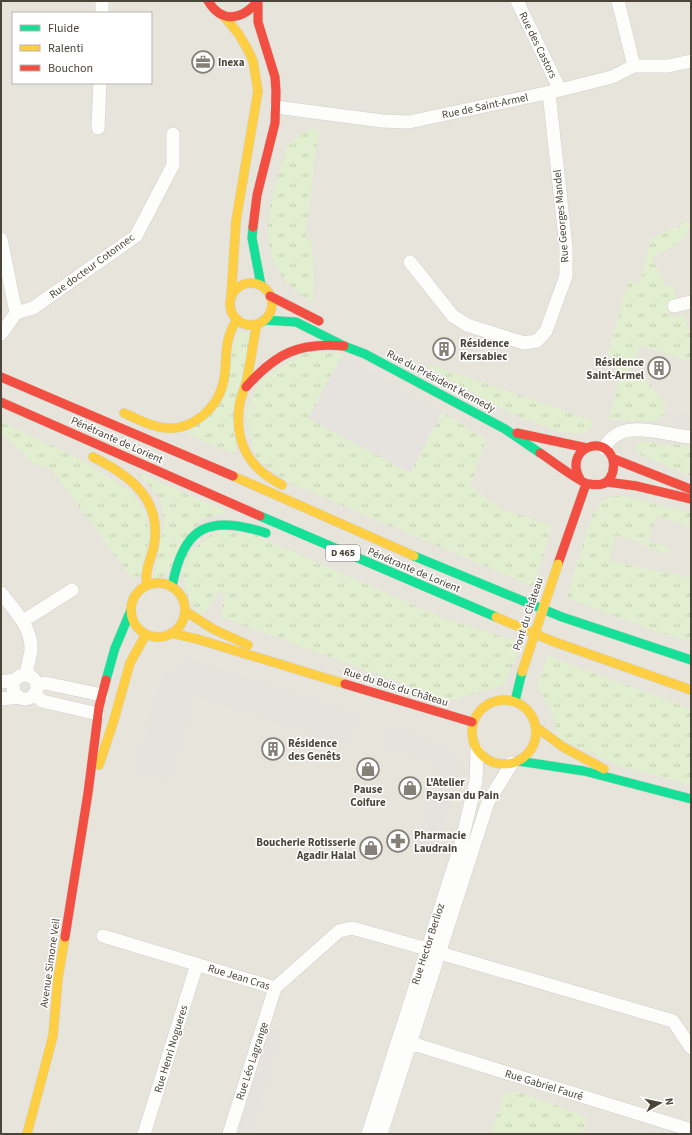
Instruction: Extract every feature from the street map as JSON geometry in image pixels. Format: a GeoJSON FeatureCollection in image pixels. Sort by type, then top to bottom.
{"type":"FeatureCollection","features":[{"type":"Feature","properties":{"kind":"main road"},"geometry":{"type":"LineString","coordinates":[[208,1],[216,11],[223,15],[233,17],[244,15],[252,9],[258,1]]}},
{"type":"Feature","properties":{"kind":"main road"},"geometry":{"type":"LineString","coordinates":[[258,1],[258,22],[275,77],[276,107],[275,123],[257,195],[252,230],[252,238],[261,285],[270,296],[325,324]]}},
{"type":"Feature","properties":{"kind":"main road"},"geometry":{"type":"LineString","coordinates":[[223,15],[238,33],[248,50],[257,79],[258,91],[236,222],[230,305],[237,319],[250,325],[261,322]]}},
{"type":"Feature","properties":{"kind":"main road"},"geometry":{"type":"LineString","coordinates":[[231,298],[235,291],[246,284],[261,285]]}},
{"type":"Feature","properties":{"kind":"main road"},"geometry":{"type":"LineString","coordinates":[[270,296],[271,309],[261,322],[246,387],[238,410],[239,433],[243,450],[255,468],[276,482],[289,488]]}},
{"type":"Feature","properties":{"kind":"main road"},"geometry":{"type":"LineString","coordinates":[[113,409],[150,424],[173,428],[195,422],[217,401],[223,384],[227,340],[237,319]]}},
{"type":"Feature","properties":{"kind":"main road","name":"Rue du Président Kennedy"},"geometry":{"type":"LineString","coordinates":[[261,322],[296,322],[344,346],[365,354],[505,430],[583,481]]}},
{"type":"Feature","properties":{"kind":"main road","name":"Rue du Président Kennedy"},"geometry":{"type":"LineString","coordinates":[[337,332],[365,354]]}},
{"type":"Feature","properties":{"kind":"main road"},"geometry":{"type":"LineString","coordinates":[[246,387],[268,362],[280,355],[309,345],[323,343],[344,346]]}},
{"type":"Feature","properties":{"kind":"main road","name":"Pénétrante de Lorient"},"geometry":{"type":"LineString","coordinates":[[1,377],[238,478],[436,566],[562,617],[691,660]]}},
{"type":"Feature","properties":{"kind":"main road","name":"Pénétrante de Lorient"},"geometry":{"type":"LineString","coordinates":[[1,402],[236,506],[552,641],[691,690]]}},
{"type":"Feature","properties":{"kind":"main road","name":"Rue du Président Kennedy"},"geometry":{"type":"LineString","coordinates":[[505,430],[587,448]]}},
{"type":"Feature","properties":{"kind":"main road"},"geometry":{"type":"LineString","coordinates":[[691,489],[614,459],[604,448],[593,446],[587,448],[582,451],[575,462],[575,468],[583,481],[597,486],[607,482],[637,486],[691,499]]}},
{"type":"Feature","properties":{"kind":"main road"},"geometry":{"type":"LineString","coordinates":[[86,454],[116,469],[133,482],[152,506],[156,518],[155,543],[146,574],[147,585]]}},
{"type":"Feature","properties":{"kind":"main road"},"geometry":{"type":"LineString","coordinates":[[607,482],[614,472],[614,459]]}},
{"type":"Feature","properties":{"kind":"main road","name":"Pont du Château"},"geometry":{"type":"LineString","coordinates":[[515,701],[522,672],[558,564],[583,481]]}},
{"type":"Feature","properties":{"kind":"main road"},"geometry":{"type":"LineString","coordinates":[[172,587],[174,572],[183,546],[193,535],[206,527],[218,523],[246,525],[273,536]]}},
{"type":"Feature","properties":{"kind":"main road"},"geometry":{"type":"LineString","coordinates":[[160,583],[172,587],[180,594],[185,611],[180,626],[171,633],[162,636],[146,634],[138,627],[132,610],[135,596],[147,585],[160,583]]}},
{"type":"Feature","properties":{"kind":"main road"},"geometry":{"type":"LineString","coordinates":[[529,593],[643,645]]}},
{"type":"Feature","properties":{"kind":"main road","name":"Avenue Simone Veil"},"geometry":{"type":"LineString","coordinates":[[27,1134],[53,1036],[58,978],[88,794],[98,714],[115,648],[132,610]]}},
{"type":"Feature","properties":{"kind":"main road"},"geometry":{"type":"LineString","coordinates":[[456,610],[552,641]]}},
{"type":"Feature","properties":{"kind":"main road","name":"Rue du Bois du Château"},"geometry":{"type":"LineString","coordinates":[[185,611],[218,631],[313,674]]}},
{"type":"Feature","properties":{"kind":"main road","name":"Rue du Bois du Château"},"geometry":{"type":"LineString","coordinates":[[171,633],[197,639],[472,722]]}},
{"type":"Feature","properties":{"kind":"main road","name":"Avenue Simone Veil"},"geometry":{"type":"LineString","coordinates":[[88,794],[115,718],[122,683],[132,656],[146,634]]}},
{"type":"Feature","properties":{"kind":"main road"},"geometry":{"type":"LineString","coordinates":[[515,762],[527,755],[532,747],[536,737],[536,727],[529,711],[515,701],[506,699],[489,702],[476,714],[472,722],[471,732],[477,751],[484,758],[493,763],[503,764],[515,762],[552,764],[623,778],[691,799]]}},
{"type":"Feature","properties":{"kind":"main road"},"geometry":{"type":"LineString","coordinates":[[536,727],[563,747],[623,778]]}},
{"type":"Feature","properties":{"kind":"street"},"geometry":{"type":"LineString","coordinates":[[102,1],[102,12]]}},
{"type":"Feature","properties":{"kind":"street","name":"Rue des Castors"},"geometry":{"type":"LineString","coordinates":[[517,1],[554,91]]}},
{"type":"Feature","properties":{"kind":"street"},"geometry":{"type":"LineString","coordinates":[[618,1],[634,66]]}},
{"type":"Feature","properties":{"kind":"street","name":"Rue de Saint-Armel"},"geometry":{"type":"LineString","coordinates":[[276,107],[382,121],[409,122],[612,77],[634,66],[668,66],[691,61]]}},
{"type":"Feature","properties":{"kind":"street"},"geometry":{"type":"LineString","coordinates":[[98,128],[100,84]]}},
{"type":"Feature","properties":{"kind":"street","name":"Rue Georges Mandel"},"geometry":{"type":"LineString","coordinates":[[410,262],[453,316],[467,325],[524,343],[537,341],[546,331],[566,276],[566,247],[554,91]]}},
{"type":"Feature","properties":{"kind":"street","name":"Rue docteur Cotonnec"},"geometry":{"type":"LineString","coordinates":[[16,313],[33,308],[136,236],[173,166],[173,134]]}},
{"type":"Feature","properties":{"kind":"street"},"geometry":{"type":"LineString","coordinates":[[1,239],[16,313],[1,334]]}},
{"type":"Feature","properties":{"kind":"street"},"geometry":{"type":"LineString","coordinates":[[674,306],[691,302]]}},
{"type":"Feature","properties":{"kind":"street"},"geometry":{"type":"LineString","coordinates":[[604,448],[609,439],[622,432],[637,429],[691,437]]}},
{"type":"Feature","properties":{"kind":"street"},"geometry":{"type":"LineString","coordinates":[[22,621],[72,590]]}},
{"type":"Feature","properties":{"kind":"street"},"geometry":{"type":"LineString","coordinates":[[1,593],[22,621],[30,636],[30,643],[21,677],[13,689],[18,697]]}},
{"type":"Feature","properties":{"kind":"street"},"geometry":{"type":"LineString","coordinates":[[1,682],[21,677],[32,678],[42,700],[98,714]]}},
{"type":"Feature","properties":{"kind":"street"},"geometry":{"type":"LineString","coordinates":[[1,687],[1,698],[25,698],[45,683],[102,695]]}},
{"type":"Feature","properties":{"kind":"street","name":"Rue Hector Berlioz"},"geometry":{"type":"LineString","coordinates":[[381,1134],[427,949],[461,844],[476,781],[477,751]]}},
{"type":"Feature","properties":{"kind":"street","name":"Rue Hector Berlioz"},"geometry":{"type":"LineString","coordinates":[[368,1134],[440,953],[488,802],[515,762]]}},
{"type":"Feature","properties":{"kind":"street","name":"Rue Jean Cras"},"geometry":{"type":"LineString","coordinates":[[103,936],[275,988],[339,932],[352,928],[427,949]]}},
{"type":"Feature","properties":{"kind":"street"},"geometry":{"type":"LineString","coordinates":[[440,953],[673,1021],[691,1048]]}},
{"type":"Feature","properties":{"kind":"street","name":"Rue Henri Nogueres"},"geometry":{"type":"LineString","coordinates":[[144,1134],[197,964]]}},
{"type":"Feature","properties":{"kind":"street","name":"Rue Léo Lagrange"},"geometry":{"type":"LineString","coordinates":[[229,1134],[275,988]]}},
{"type":"Feature","properties":{"kind":"street","name":"Rue Gabriel Fauré"},"geometry":{"type":"LineString","coordinates":[[404,1041],[691,1130]]}},
{"type":"Feature","properties":{"kind":"shaded area"},"geometry":{"type":"Polygon","coordinates":[[[1,1],[691,1],[691,1134],[1,1134],[1,1]]]}},
{"type":"Feature","properties":{"kind":"shaded area"},"geometry":{"type":"Polygon","coordinates":[[[341,357],[442,412],[410,473],[308,418],[341,357]]]}},
{"type":"Feature","properties":{"kind":"shaded area"},"geometry":{"type":"Polygon","coordinates":[[[677,414],[691,415],[691,437],[671,435],[677,414]]]}},
{"type":"Feature","properties":{"kind":"shaded area"},"geometry":{"type":"Polygon","coordinates":[[[183,658],[358,714],[350,746],[195,695],[194,705],[170,780],[134,771],[164,670],[177,674],[183,658]]]}},
{"type":"Feature","properties":{"kind":"shaded area"},"geometry":{"type":"Polygon","coordinates":[[[390,725],[447,747],[454,752],[460,763],[459,781],[434,858],[414,851],[437,776],[437,766],[429,760],[382,745],[390,725]]]}},
{"type":"Feature","properties":{"kind":"shaded area"},"geometry":{"type":"Polygon","coordinates":[[[283,1029],[252,1134],[229,1134],[261,1032],[283,1029]]]}},
{"type":"Feature","properties":{"kind":"shaded area"},"geometry":{"type":"Polygon","coordinates":[[[641,1126],[663,1134],[638,1134],[641,1126]]]}},
{"type":"Feature","properties":{"kind":"green space"},"geometry":{"type":"Polygon","coordinates":[[[313,129],[319,130],[305,239],[311,240],[314,274],[313,302],[292,288],[279,272],[271,254],[268,235],[269,215],[273,194],[285,151],[296,137],[313,129]]]}},
{"type":"Feature","properties":{"kind":"green space"},"geometry":{"type":"Polygon","coordinates":[[[686,222],[691,224],[684,239],[652,258],[666,287],[673,284],[676,300],[668,302],[670,317],[685,315],[689,331],[691,330],[691,362],[640,345],[630,374],[646,379],[666,405],[664,415],[655,421],[608,420],[620,377],[608,352],[629,280],[639,284],[651,239],[686,222]]]}},
{"type":"Feature","properties":{"kind":"green space"},"geometry":{"type":"Polygon","coordinates":[[[239,331],[250,334],[235,455],[185,433],[204,421],[239,331]]]}},
{"type":"Feature","properties":{"kind":"green space"},"geometry":{"type":"Polygon","coordinates":[[[307,351],[345,354],[342,358],[341,357],[409,473],[442,412],[486,439],[470,486],[501,509],[552,526],[534,587],[297,486],[283,479],[256,458],[245,413],[260,380],[307,351]]]}},
{"type":"Feature","properties":{"kind":"green space"},"geometry":{"type":"Polygon","coordinates":[[[429,364],[583,417],[592,421],[593,425],[591,429],[583,433],[573,434],[559,432],[510,413],[428,368],[429,364]]]}},
{"type":"Feature","properties":{"kind":"green space"},"geometry":{"type":"Polygon","coordinates":[[[1,422],[84,461],[132,492],[145,512],[150,539],[140,576],[131,577],[52,470],[34,464],[1,432],[1,422]]]}},
{"type":"Feature","properties":{"kind":"green space"},"geometry":{"type":"Polygon","coordinates":[[[641,442],[691,446],[691,476],[637,453],[636,445],[641,442]]]}},
{"type":"Feature","properties":{"kind":"green space"},"geometry":{"type":"Polygon","coordinates":[[[136,472],[228,512],[202,519],[165,576],[154,578],[164,519],[160,498],[136,472]]]}},
{"type":"Feature","properties":{"kind":"green space"},"geometry":{"type":"Polygon","coordinates":[[[612,496],[625,496],[691,513],[691,527],[657,516],[648,541],[670,548],[668,554],[642,545],[640,542],[616,535],[609,561],[691,578],[691,642],[655,631],[566,598],[592,515],[601,502],[612,496]]]}},
{"type":"Feature","properties":{"kind":"green space"},"geometry":{"type":"Polygon","coordinates":[[[218,530],[255,535],[443,618],[522,643],[504,685],[453,700],[409,694],[410,686],[221,617],[225,594],[219,591],[209,608],[200,617],[187,596],[182,573],[187,554],[218,530]]]}},
{"type":"Feature","properties":{"kind":"green space"},"geometry":{"type":"Polygon","coordinates":[[[548,656],[691,709],[691,785],[619,766],[558,738],[552,714],[537,685],[548,656]]]}},
{"type":"Feature","properties":{"kind":"green space"},"geometry":{"type":"Polygon","coordinates":[[[504,1092],[520,1092],[587,1117],[582,1134],[491,1134],[504,1092]]]}},
{"type":"Feature","properties":{"kind":"traffic: fast"},"geometry":{"type":"LineString","coordinates":[[253,227],[252,238],[261,285]]}},
{"type":"Feature","properties":{"kind":"traffic: fast"},"geometry":{"type":"LineString","coordinates":[[264,320],[296,322],[344,346],[365,354],[505,429],[540,453]]}},
{"type":"Feature","properties":{"kind":"traffic: fast"},"geometry":{"type":"LineString","coordinates":[[260,516],[496,617]]}},
{"type":"Feature","properties":{"kind":"traffic: fast"},"geometry":{"type":"LineString","coordinates":[[172,587],[183,550],[192,538],[202,530],[214,526],[229,525],[246,527],[266,533]]}},
{"type":"Feature","properties":{"kind":"traffic: fast"},"geometry":{"type":"LineString","coordinates":[[414,556],[562,617],[691,660]]}},
{"type":"Feature","properties":{"kind":"traffic: fast"},"geometry":{"type":"LineString","coordinates":[[106,680],[115,648],[131,610]]}},
{"type":"Feature","properties":{"kind":"traffic: fast"},"geometry":{"type":"LineString","coordinates":[[515,701],[522,672]]}},
{"type":"Feature","properties":{"kind":"traffic: fast"},"geometry":{"type":"LineString","coordinates":[[518,761],[584,771],[691,799]]}},
{"type":"Feature","properties":{"kind":"traffic: slow"},"geometry":{"type":"LineString","coordinates":[[223,15],[238,33],[248,50],[253,61],[258,91],[236,221],[231,298]]}},
{"type":"Feature","properties":{"kind":"traffic: slow"},"geometry":{"type":"LineString","coordinates":[[251,283],[266,289],[272,304],[266,319],[251,325],[236,319],[230,304],[236,289],[251,283]]}},
{"type":"Feature","properties":{"kind":"traffic: slow"},"geometry":{"type":"LineString","coordinates":[[124,413],[150,424],[167,428],[177,428],[186,425],[202,416],[210,409],[220,393],[225,375],[227,345],[232,328],[237,319]]}},
{"type":"Feature","properties":{"kind":"traffic: slow"},"geometry":{"type":"LineString","coordinates":[[257,324],[247,379],[240,404],[238,421],[242,444],[253,463],[271,479],[282,485]]}},
{"type":"Feature","properties":{"kind":"traffic: slow"},"geometry":{"type":"LineString","coordinates":[[93,457],[120,472],[141,491],[148,502],[153,515],[155,529],[154,546],[146,575],[147,585]]}},
{"type":"Feature","properties":{"kind":"traffic: slow"},"geometry":{"type":"LineString","coordinates":[[233,476],[414,556]]}},
{"type":"Feature","properties":{"kind":"traffic: slow"},"geometry":{"type":"LineString","coordinates":[[522,672],[558,564]]}},
{"type":"Feature","properties":{"kind":"traffic: slow"},"geometry":{"type":"LineString","coordinates":[[158,583],[168,585],[177,591],[183,600],[185,610],[183,620],[177,629],[168,635],[158,637],[148,635],[139,629],[133,620],[131,610],[133,600],[139,591],[148,585],[158,583]]}},
{"type":"Feature","properties":{"kind":"traffic: slow"},"geometry":{"type":"LineString","coordinates":[[185,611],[213,629],[248,645]]}},
{"type":"Feature","properties":{"kind":"traffic: slow"},"geometry":{"type":"LineString","coordinates":[[496,617],[552,641],[691,690]]}},
{"type":"Feature","properties":{"kind":"traffic: slow"},"geometry":{"type":"LineString","coordinates":[[171,633],[197,639],[345,684]]}},
{"type":"Feature","properties":{"kind":"traffic: slow"},"geometry":{"type":"LineString","coordinates":[[99,765],[130,663],[146,634]]}},
{"type":"Feature","properties":{"kind":"traffic: slow"},"geometry":{"type":"LineString","coordinates":[[498,700],[510,700],[527,709],[534,720],[536,732],[534,744],[527,755],[510,764],[498,764],[486,759],[477,750],[472,738],[472,726],[477,714],[486,705],[498,700]]}},
{"type":"Feature","properties":{"kind":"traffic: slow"},"geometry":{"type":"LineString","coordinates":[[536,727],[563,747],[604,769]]}},
{"type":"Feature","properties":{"kind":"traffic: slow"},"geometry":{"type":"LineString","coordinates":[[27,1134],[53,1036],[58,978],[65,937]]}},
{"type":"Feature","properties":{"kind":"traffic: jam"},"geometry":{"type":"LineString","coordinates":[[208,1],[219,13],[232,17],[245,12],[258,1]]}},
{"type":"Feature","properties":{"kind":"traffic: jam"},"geometry":{"type":"LineString","coordinates":[[253,227],[257,195],[275,123],[276,92],[275,77],[258,22],[258,1]]}},
{"type":"Feature","properties":{"kind":"traffic: jam"},"geometry":{"type":"LineString","coordinates":[[270,296],[319,321]]}},
{"type":"Feature","properties":{"kind":"traffic: jam"},"geometry":{"type":"LineString","coordinates":[[246,387],[268,366],[289,352],[314,346],[344,346]]}},
{"type":"Feature","properties":{"kind":"traffic: jam"},"geometry":{"type":"LineString","coordinates":[[1,377],[233,476]]}},
{"type":"Feature","properties":{"kind":"traffic: jam"},"geometry":{"type":"LineString","coordinates":[[1,402],[260,516]]}},
{"type":"Feature","properties":{"kind":"traffic: jam"},"geometry":{"type":"LineString","coordinates":[[517,433],[587,448]]}},
{"type":"Feature","properties":{"kind":"traffic: jam"},"geometry":{"type":"LineString","coordinates":[[540,453],[579,480],[585,483],[598,485],[608,481],[612,474],[614,467],[613,460],[609,452],[602,447],[595,446],[587,448],[581,452],[577,459],[576,468],[580,479]]}},
{"type":"Feature","properties":{"kind":"traffic: jam"},"geometry":{"type":"LineString","coordinates":[[614,459],[690,489]]}},
{"type":"Feature","properties":{"kind":"traffic: jam"},"geometry":{"type":"LineString","coordinates":[[607,482],[637,486],[691,499]]}},
{"type":"Feature","properties":{"kind":"traffic: jam"},"geometry":{"type":"LineString","coordinates":[[558,564],[586,484]]}},
{"type":"Feature","properties":{"kind":"traffic: jam"},"geometry":{"type":"LineString","coordinates":[[65,937],[88,793],[99,707],[106,680]]}},
{"type":"Feature","properties":{"kind":"traffic: jam"},"geometry":{"type":"LineString","coordinates":[[345,684],[472,722]]}},
{"type":"Feature","properties":{"kind":"place","name":"Inexa"},"geometry":{"type":"Point","coordinates":[203,62]}},
{"type":"Feature","properties":{"kind":"place","name":"Résidence Kersabiec"},"geometry":{"type":"Point","coordinates":[444,349]}},
{"type":"Feature","properties":{"kind":"place","name":"Résidence Saint-Armel"},"geometry":{"type":"Point","coordinates":[659,368]}},
{"type":"Feature","properties":{"kind":"place","name":"Résidence des Genêts"},"geometry":{"type":"Point","coordinates":[273,749]}},
{"type":"Feature","properties":{"kind":"place","name":"Pause Coifure"},"geometry":{"type":"Point","coordinates":[368,769]}},
{"type":"Feature","properties":{"kind":"place","name":"L'Atelier Paysan du Pain"},"geometry":{"type":"Point","coordinates":[410,788]}},
{"type":"Feature","properties":{"kind":"place","name":"Pharmacie Laudrain"},"geometry":{"type":"Point","coordinates":[398,841]}},
{"type":"Feature","properties":{"kind":"place","name":"Boucherie Rotisserie Agadir Halal"},"geometry":{"type":"Point","coordinates":[371,848]}}]}
